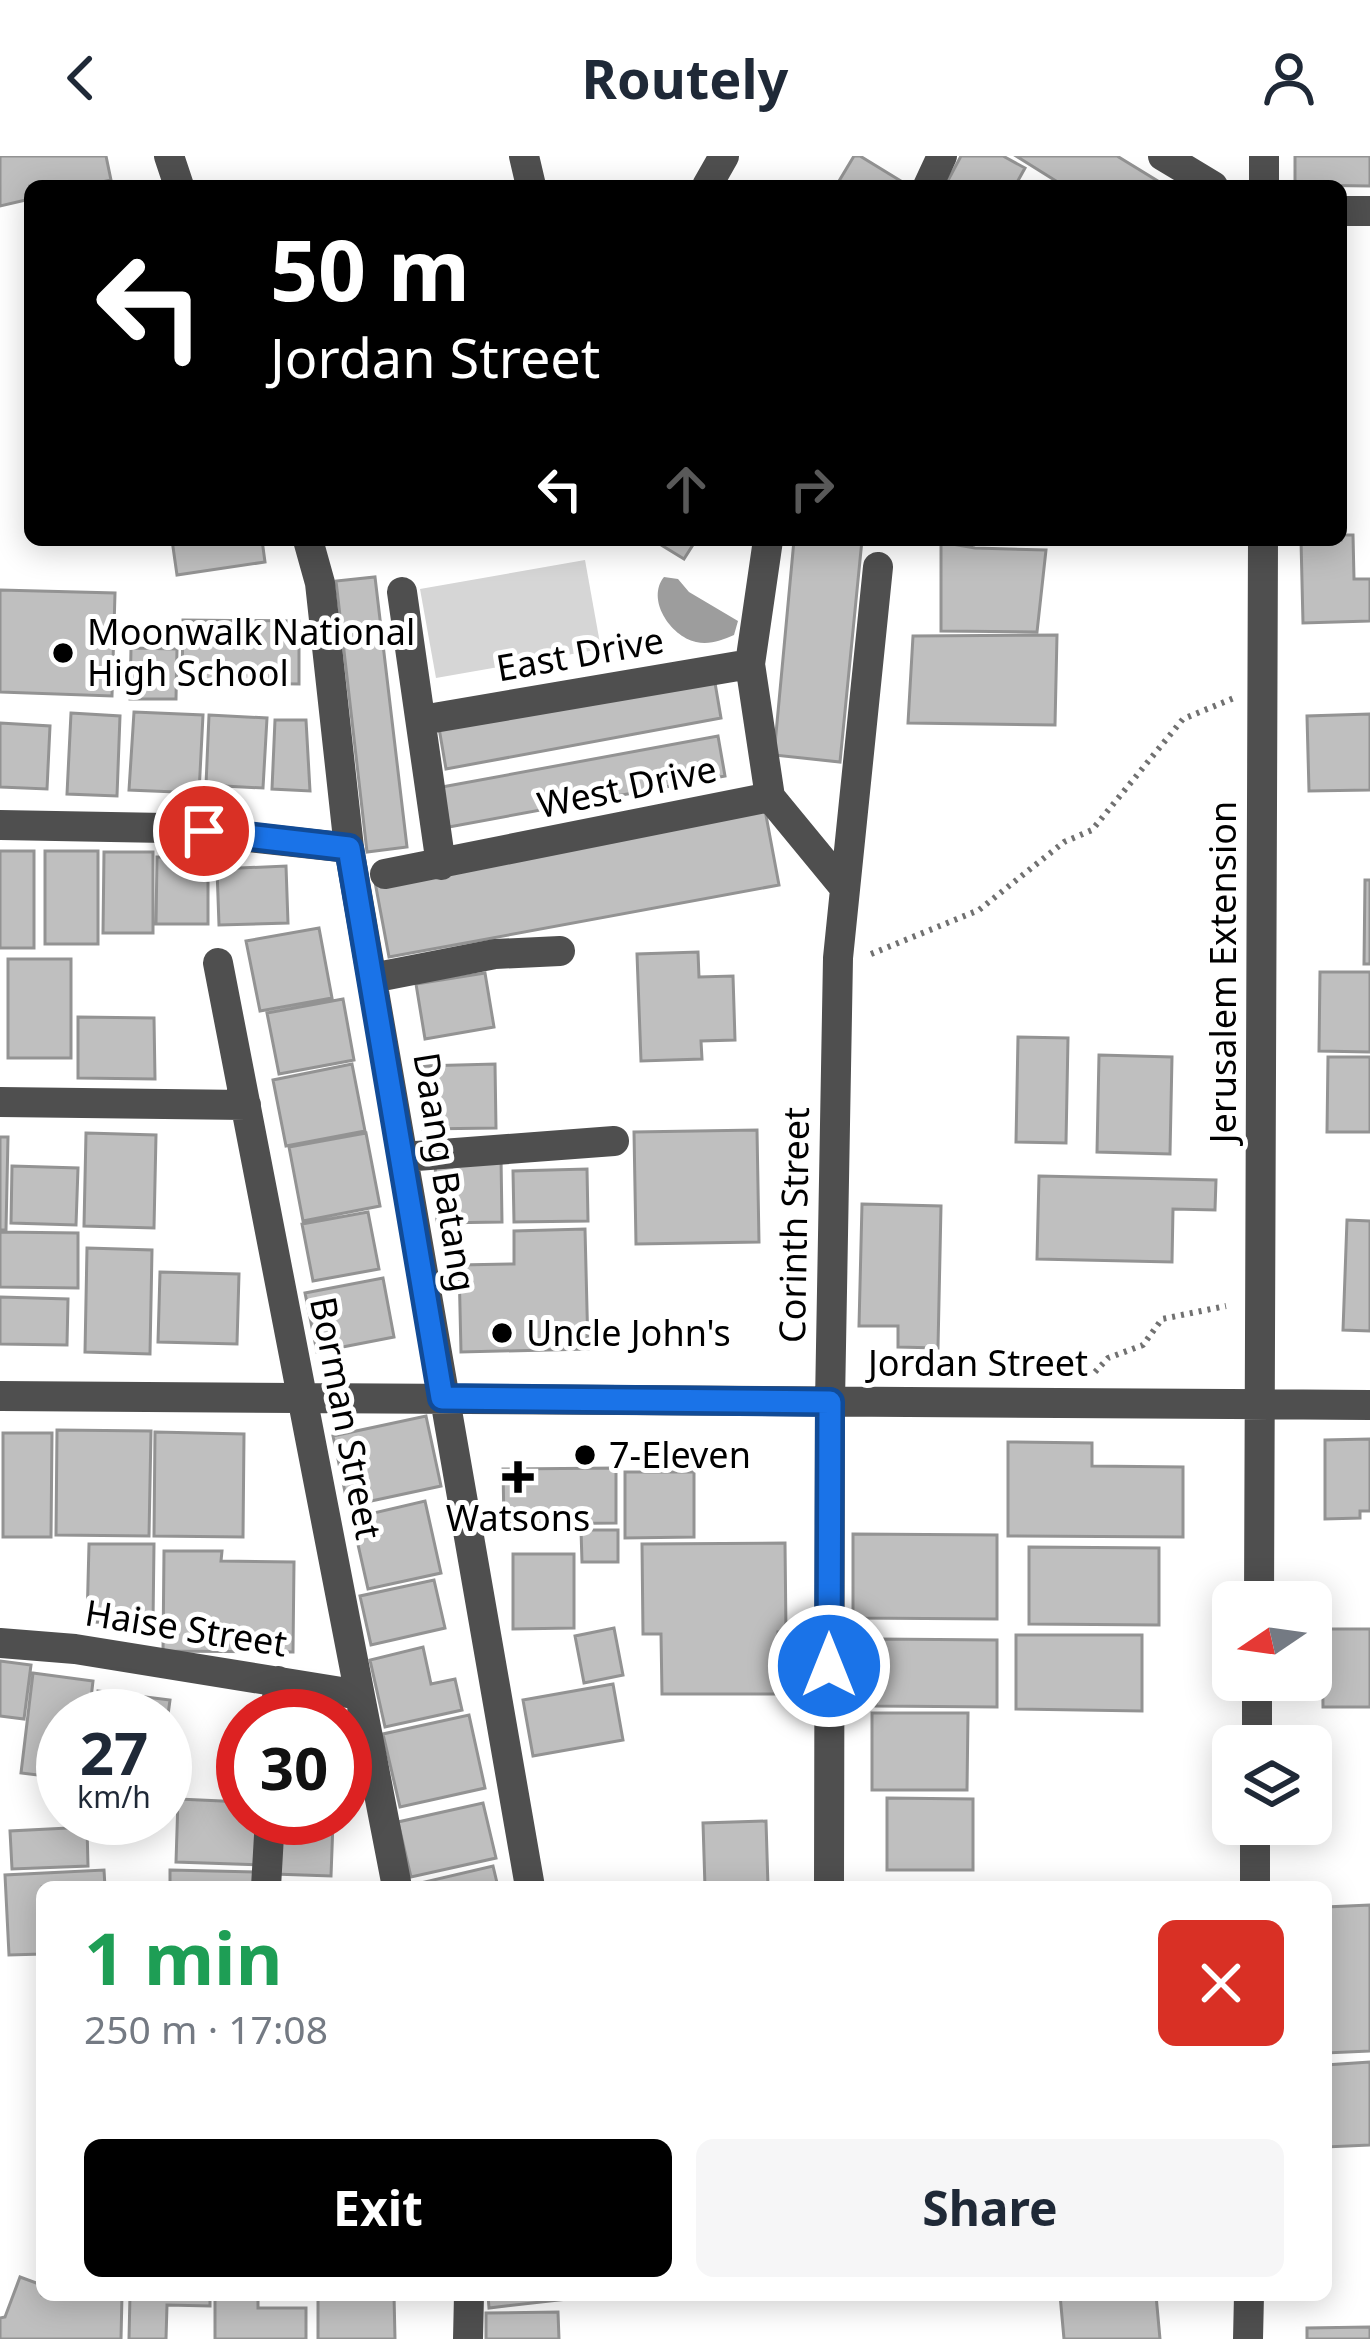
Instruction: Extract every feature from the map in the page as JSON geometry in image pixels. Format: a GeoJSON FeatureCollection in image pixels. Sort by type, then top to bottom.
{"type":"FeatureCollection","features":[{"type":"Feature","properties":{"kind":"street"},"geometry":{"type":"LineString","coordinates":[[1163,156],[1203,180]]}},
{"type":"Feature","properties":{"kind":"street","name":"Daang Batang"},"geometry":{"type":"LineString","coordinates":[[310,546],[320,584],[349,848],[529,1881]]}},
{"type":"Feature","properties":{"kind":"street"},"geometry":{"type":"LineString","coordinates":[[767,546],[750,664],[770,797]]}},
{"type":"Feature","properties":{"kind":"street","name":"Jerusalem Extension"},"geometry":{"type":"LineString","coordinates":[[1258,1581],[1263,546]]}},
{"type":"Feature","properties":{"kind":"street","name":"Corinth Street"},"geometry":{"type":"LineString","coordinates":[[829,1881],[830,1402],[838,958],[878,567]]}},
{"type":"Feature","properties":{"kind":"street"},"geometry":{"type":"LineString","coordinates":[[402,592],[441,865]]}},
{"type":"Feature","properties":{"kind":"street","name":"East Drive"},"geometry":{"type":"LineString","coordinates":[[422,720],[750,664]]}},
{"type":"Feature","properties":{"kind":"street","name":"West Drive"},"geometry":{"type":"LineString","coordinates":[[386,874],[770,797],[844,887]]}},
{"type":"Feature","properties":{"kind":"street"},"geometry":{"type":"LineString","coordinates":[[0,825],[166,828],[349,848]]}},
{"type":"Feature","properties":{"kind":"street"},"geometry":{"type":"LineString","coordinates":[[372,978],[494,954],[560,951]]}},
{"type":"Feature","properties":{"kind":"street","name":"Borman Street"},"geometry":{"type":"LineString","coordinates":[[218,963],[359,1689]]}},
{"type":"Feature","properties":{"kind":"street"},"geometry":{"type":"LineString","coordinates":[[0,1102],[246,1105]]}},
{"type":"Feature","properties":{"kind":"street"},"geometry":{"type":"LineString","coordinates":[[403,1156],[614,1142]]}},
{"type":"Feature","properties":{"kind":"street","name":"Jordan Street"},"geometry":{"type":"LineString","coordinates":[[0,1396],[1370,1405]]}},
{"type":"Feature","properties":{"kind":"street","name":"Haise Street"},"geometry":{"type":"LineString","coordinates":[[0,1643],[75,1649],[325,1689]]}},
{"type":"Feature","properties":{"kind":"street"},"geometry":{"type":"LineString","coordinates":[[278,1681],[278,1689]]}},
{"type":"Feature","properties":{"kind":"street","name":"Borman Street"},"geometry":{"type":"LineString","coordinates":[[372,1757],[396,1881]]}},
{"type":"Feature","properties":{"kind":"street"},"geometry":{"type":"LineString","coordinates":[[266,1881],[268,1845]]}},
{"type":"Feature","properties":{"kind":"street"},"geometry":{"type":"LineString","coordinates":[[1255,1881],[1256,1845]]}},
{"type":"Feature","properties":{"kind":"street"},"geometry":{"type":"LineString","coordinates":[[468,2339],[469,2301]]}},
{"type":"Feature","properties":{"kind":"street"},"geometry":{"type":"LineString","coordinates":[[1249,2301],[1249,2339]]}},
{"type":"Feature","properties":{"kind":"path"},"geometry":{"type":"LineString","coordinates":[[838,958],[880,953],[979,910],[1064,842],[1092,830],[1183,719],[1222,700],[1262,694]]}},
{"type":"Feature","properties":{"kind":"path"},"geometry":{"type":"LineString","coordinates":[[1069,1402],[1108,1358],[1143,1345],[1162,1319],[1209,1306],[1261,1304]]}},
{"type":"Feature","properties":{"kind":"shaded area"},"geometry":{"type":"Polygon","coordinates":[[[585,560],[601,649],[436,678],[420,589],[585,560]]]}},
{"type":"Feature","properties":{"kind":"shaded area"},"geometry":{"type":"Polygon","coordinates":[[[664,577],[678,579],[689,592],[738,621],[734,635],[701,643],[678,632],[659,606],[664,577]]]}},
{"type":"Feature","properties":{"kind":"building"},"geometry":{"type":"Polygon","coordinates":[[[0,156],[106,156],[111,180],[24,180],[24,200],[0,206],[0,156]]]}},
{"type":"Feature","properties":{"kind":"building"},"geometry":{"type":"Polygon","coordinates":[[[854,156],[860,156],[899,180],[840,180],[854,156]]]}},
{"type":"Feature","properties":{"kind":"building"},"geometry":{"type":"Polygon","coordinates":[[[961,156],[1003,156],[1025,168],[1018,180],[948,180],[961,156]]]}},
{"type":"Feature","properties":{"kind":"building"},"geometry":{"type":"Polygon","coordinates":[[[1016,156],[1117,156],[1156,180],[1054,180],[1016,156]]]}},
{"type":"Feature","properties":{"kind":"building"},"geometry":{"type":"Polygon","coordinates":[[[1295,156],[1370,156],[1370,186],[1347,186],[1347,180],[1295,180],[1295,156]]]}},
{"type":"Feature","properties":{"kind":"building"},"geometry":{"type":"Polygon","coordinates":[[[1347,535],[1353,535],[1354,579],[1370,579],[1370,621],[1303,623],[1301,546],[1347,546],[1347,535]]]}},
{"type":"Feature","properties":{"kind":"building"},"geometry":{"type":"Polygon","coordinates":[[[173,546],[263,546],[265,562],[177,575],[173,546]]]}},
{"type":"Feature","properties":{"kind":"building"},"geometry":{"type":"Polygon","coordinates":[[[663,546],[692,546],[684,559],[663,546]]]}},
{"type":"Feature","properties":{"kind":"building"},"geometry":{"type":"Polygon","coordinates":[[[793,546],[861,546],[840,762],[774,755],[793,546]]]}},
{"type":"Feature","properties":{"kind":"building"},"geometry":{"type":"Polygon","coordinates":[[[941,546],[1046,550],[1037,632],[941,631],[941,546]]]}},
{"type":"Feature","properties":{"kind":"building"},"geometry":{"type":"Polygon","coordinates":[[[375,577],[407,847],[367,852],[336,581],[375,577]]]}},
{"type":"Feature","properties":{"kind":"building"},"geometry":{"type":"Polygon","coordinates":[[[0,590],[115,593],[112,696],[0,692],[0,590]]]}},
{"type":"Feature","properties":{"kind":"building"},"geometry":{"type":"Polygon","coordinates":[[[183,620],[299,621],[299,684],[182,683],[183,620]]]}},
{"type":"Feature","properties":{"kind":"building"},"geometry":{"type":"Polygon","coordinates":[[[1057,635],[1055,725],[908,723],[913,636],[1057,635]]]}},
{"type":"Feature","properties":{"kind":"building"},"geometry":{"type":"Polygon","coordinates":[[[131,648],[177,649],[176,699],[130,699],[131,648]]]}},
{"type":"Feature","properties":{"kind":"building"},"geometry":{"type":"Polygon","coordinates":[[[714,677],[721,718],[446,769],[439,728],[714,677]]]}},
{"type":"Feature","properties":{"kind":"building"},"geometry":{"type":"Polygon","coordinates":[[[134,712],[203,715],[199,793],[129,790],[134,712]]]}},
{"type":"Feature","properties":{"kind":"building"},"geometry":{"type":"Polygon","coordinates":[[[71,713],[120,716],[117,796],[67,794],[71,713]]]}},
{"type":"Feature","properties":{"kind":"building"},"geometry":{"type":"Polygon","coordinates":[[[1370,714],[1370,790],[1309,791],[1307,716],[1370,714]]]}},
{"type":"Feature","properties":{"kind":"building"},"geometry":{"type":"Polygon","coordinates":[[[209,715],[267,718],[263,788],[206,785],[209,715]]]}},
{"type":"Feature","properties":{"kind":"building"},"geometry":{"type":"Polygon","coordinates":[[[275,720],[306,720],[310,791],[272,789],[275,720]]]}},
{"type":"Feature","properties":{"kind":"building"},"geometry":{"type":"Polygon","coordinates":[[[0,723],[50,726],[47,789],[0,787],[0,723]]]}},
{"type":"Feature","properties":{"kind":"building"},"geometry":{"type":"Polygon","coordinates":[[[718,736],[725,776],[449,827],[442,787],[718,736]]]}},
{"type":"Feature","properties":{"kind":"building"},"geometry":{"type":"Polygon","coordinates":[[[765,810],[779,885],[389,957],[375,882],[765,810]]]}},
{"type":"Feature","properties":{"kind":"building"},"geometry":{"type":"Polygon","coordinates":[[[0,851],[34,851],[34,948],[0,948],[0,851]]]}},
{"type":"Feature","properties":{"kind":"building"},"geometry":{"type":"Polygon","coordinates":[[[45,851],[98,851],[98,944],[45,944],[45,851]]]}},
{"type":"Feature","properties":{"kind":"building"},"geometry":{"type":"Polygon","coordinates":[[[104,852],[153,852],[153,933],[103,933],[104,852]]]}},
{"type":"Feature","properties":{"kind":"building"},"geometry":{"type":"Polygon","coordinates":[[[157,857],[208,857],[208,924],[156,924],[157,857]]]}},
{"type":"Feature","properties":{"kind":"building"},"geometry":{"type":"Polygon","coordinates":[[[286,866],[288,923],[219,925],[217,869],[286,866]]]}},
{"type":"Feature","properties":{"kind":"building"},"geometry":{"type":"Polygon","coordinates":[[[1365,880],[1370,880],[1370,964],[1364,964],[1365,880]]]}},
{"type":"Feature","properties":{"kind":"building"},"geometry":{"type":"Polygon","coordinates":[[[319,928],[332,998],[260,1011],[246,941],[319,928]]]}},
{"type":"Feature","properties":{"kind":"building"},"geometry":{"type":"Polygon","coordinates":[[[698,952],[699,977],[733,976],[735,1040],[701,1041],[702,1059],[641,1061],[637,954],[698,952]]]}},
{"type":"Feature","properties":{"kind":"building"},"geometry":{"type":"Polygon","coordinates":[[[8,959],[71,959],[71,1058],[8,1058],[8,959]]]}},
{"type":"Feature","properties":{"kind":"building"},"geometry":{"type":"Polygon","coordinates":[[[1320,972],[1370,972],[1370,1052],[1319,1051],[1320,972]]]}},
{"type":"Feature","properties":{"kind":"building"},"geometry":{"type":"Polygon","coordinates":[[[485,973],[494,1027],[425,1039],[416,984],[485,973]]]}},
{"type":"Feature","properties":{"kind":"building"},"geometry":{"type":"Polygon","coordinates":[[[343,999],[354,1060],[279,1074],[267,1013],[343,999]]]}},
{"type":"Feature","properties":{"kind":"building"},"geometry":{"type":"Polygon","coordinates":[[[78,1017],[154,1018],[155,1079],[78,1078],[78,1017]]]}},
{"type":"Feature","properties":{"kind":"building"},"geometry":{"type":"Polygon","coordinates":[[[1018,1037],[1068,1038],[1066,1143],[1016,1142],[1018,1037]]]}},
{"type":"Feature","properties":{"kind":"building"},"geometry":{"type":"Polygon","coordinates":[[[1099,1055],[1172,1057],[1170,1154],[1097,1152],[1099,1055]]]}},
{"type":"Feature","properties":{"kind":"building"},"geometry":{"type":"Polygon","coordinates":[[[1328,1057],[1370,1057],[1370,1132],[1327,1132],[1328,1057]]]}},
{"type":"Feature","properties":{"kind":"building"},"geometry":{"type":"Polygon","coordinates":[[[352,1064],[365,1131],[286,1146],[273,1080],[352,1064]]]}},
{"type":"Feature","properties":{"kind":"building"},"geometry":{"type":"Polygon","coordinates":[[[495,1064],[496,1128],[423,1129],[422,1066],[495,1064]]]}},
{"type":"Feature","properties":{"kind":"building"},"geometry":{"type":"Polygon","coordinates":[[[757,1130],[759,1242],[636,1244],[634,1132],[757,1130]]]}},
{"type":"Feature","properties":{"kind":"building"},"geometry":{"type":"Polygon","coordinates":[[[86,1133],[156,1135],[154,1228],[84,1226],[86,1133]]]}},
{"type":"Feature","properties":{"kind":"building"},"geometry":{"type":"Polygon","coordinates":[[[366,1133],[380,1206],[303,1221],[289,1147],[366,1133]]]}},
{"type":"Feature","properties":{"kind":"building"},"geometry":{"type":"Polygon","coordinates":[[[0,1137],[8,1137],[6,1230],[0,1230],[0,1137]]]}},
{"type":"Feature","properties":{"kind":"building"},"geometry":{"type":"Polygon","coordinates":[[[501,1157],[502,1222],[437,1223],[435,1158],[501,1157]]]}},
{"type":"Feature","properties":{"kind":"building"},"geometry":{"type":"Polygon","coordinates":[[[12,1166],[78,1168],[76,1225],[11,1223],[12,1166]]]}},
{"type":"Feature","properties":{"kind":"building"},"geometry":{"type":"Polygon","coordinates":[[[587,1169],[588,1221],[514,1222],[513,1171],[587,1169]]]}},
{"type":"Feature","properties":{"kind":"building"},"geometry":{"type":"Polygon","coordinates":[[[1039,1176],[1216,1180],[1215,1210],[1173,1209],[1172,1262],[1037,1259],[1039,1176]]]}},
{"type":"Feature","properties":{"kind":"building"},"geometry":{"type":"Polygon","coordinates":[[[862,1204],[941,1206],[938,1348],[898,1347],[898,1326],[859,1326],[862,1204]]]}},
{"type":"Feature","properties":{"kind":"building"},"geometry":{"type":"Polygon","coordinates":[[[368,1212],[379,1269],[313,1281],[302,1224],[368,1212]]]}},
{"type":"Feature","properties":{"kind":"building"},"geometry":{"type":"Polygon","coordinates":[[[1347,1220],[1370,1221],[1370,1331],[1343,1330],[1347,1220]]]}},
{"type":"Feature","properties":{"kind":"building"},"geometry":{"type":"Polygon","coordinates":[[[585,1229],[588,1349],[461,1352],[459,1265],[514,1264],[514,1231],[585,1229]]]}},
{"type":"Feature","properties":{"kind":"building"},"geometry":{"type":"Polygon","coordinates":[[[0,1232],[78,1233],[78,1288],[0,1287],[0,1232]]]}},
{"type":"Feature","properties":{"kind":"building"},"geometry":{"type":"Polygon","coordinates":[[[87,1248],[152,1250],[150,1354],[85,1352],[87,1248]]]}},
{"type":"Feature","properties":{"kind":"building"},"geometry":{"type":"Polygon","coordinates":[[[160,1272],[239,1274],[237,1344],[158,1342],[160,1272]]]}},
{"type":"Feature","properties":{"kind":"building"},"geometry":{"type":"Polygon","coordinates":[[[383,1278],[394,1337],[317,1352],[305,1293],[383,1278]]]}},
{"type":"Feature","properties":{"kind":"building"},"geometry":{"type":"Polygon","coordinates":[[[0,1297],[68,1299],[67,1345],[0,1344],[0,1297]]]}},
{"type":"Feature","properties":{"kind":"building"},"geometry":{"type":"Polygon","coordinates":[[[426,1416],[441,1486],[348,1506],[333,1436],[426,1416]]]}},
{"type":"Feature","properties":{"kind":"building"},"geometry":{"type":"Polygon","coordinates":[[[57,1430],[151,1431],[149,1536],[56,1535],[57,1430]]]}},
{"type":"Feature","properties":{"kind":"building"},"geometry":{"type":"Polygon","coordinates":[[[155,1432],[244,1434],[243,1537],[154,1536],[155,1432]]]}},
{"type":"Feature","properties":{"kind":"building"},"geometry":{"type":"Polygon","coordinates":[[[3,1433],[52,1433],[51,1537],[3,1537],[3,1433]]]}},
{"type":"Feature","properties":{"kind":"building"},"geometry":{"type":"Polygon","coordinates":[[[1370,1439],[1370,1511],[1360,1511],[1360,1518],[1325,1519],[1325,1440],[1370,1439]]]}},
{"type":"Feature","properties":{"kind":"building"},"geometry":{"type":"Polygon","coordinates":[[[1008,1442],[1092,1443],[1092,1466],[1183,1467],[1183,1537],[1008,1536],[1008,1442]]]}},
{"type":"Feature","properties":{"kind":"building"},"geometry":{"type":"Polygon","coordinates":[[[616,1468],[616,1523],[504,1524],[503,1469],[616,1468]]]}},
{"type":"Feature","properties":{"kind":"building"},"geometry":{"type":"Polygon","coordinates":[[[625,1472],[694,1472],[694,1537],[625,1538],[625,1472]]]}},
{"type":"Feature","properties":{"kind":"building"},"geometry":{"type":"Polygon","coordinates":[[[425,1501],[441,1573],[368,1589],[352,1518],[425,1501]]]}},
{"type":"Feature","properties":{"kind":"building"},"geometry":{"type":"Polygon","coordinates":[[[581,1530],[618,1530],[618,1562],[582,1562],[581,1530]]]}},
{"type":"Feature","properties":{"kind":"building"},"geometry":{"type":"Polygon","coordinates":[[[853,1534],[997,1535],[997,1619],[853,1618],[853,1534]]]}},
{"type":"Feature","properties":{"kind":"building"},"geometry":{"type":"Polygon","coordinates":[[[785,1543],[786,1632],[778,1632],[779,1694],[662,1694],[661,1634],[643,1634],[642,1544],[785,1543]]]}},
{"type":"Feature","properties":{"kind":"building"},"geometry":{"type":"Polygon","coordinates":[[[89,1544],[154,1544],[153,1623],[87,1622],[89,1544]]]}},
{"type":"Feature","properties":{"kind":"building"},"geometry":{"type":"Polygon","coordinates":[[[1029,1547],[1159,1548],[1159,1625],[1029,1624],[1029,1547]]]}},
{"type":"Feature","properties":{"kind":"building"},"geometry":{"type":"Polygon","coordinates":[[[164,1551],[222,1551],[221,1561],[294,1562],[293,1652],[163,1651],[164,1551]]]}},
{"type":"Feature","properties":{"kind":"building"},"geometry":{"type":"Polygon","coordinates":[[[513,1554],[574,1554],[574,1628],[513,1629],[513,1554]]]}},
{"type":"Feature","properties":{"kind":"building"},"geometry":{"type":"Polygon","coordinates":[[[434,1580],[445,1628],[371,1645],[360,1596],[434,1580]]]}},
{"type":"Feature","properties":{"kind":"building"},"geometry":{"type":"Polygon","coordinates":[[[614,1628],[623,1675],[584,1683],[575,1636],[614,1628]]]}},
{"type":"Feature","properties":{"kind":"building"},"geometry":{"type":"Polygon","coordinates":[[[1332,1629],[1370,1629],[1370,1707],[1323,1707],[1323,1701],[1332,1701],[1332,1629]]]}},
{"type":"Feature","properties":{"kind":"building"},"geometry":{"type":"Polygon","coordinates":[[[1016,1635],[1142,1635],[1142,1711],[1016,1709],[1016,1635]]]}},
{"type":"Feature","properties":{"kind":"building"},"geometry":{"type":"Polygon","coordinates":[[[876,1639],[997,1640],[997,1707],[876,1706],[876,1639]]]}},
{"type":"Feature","properties":{"kind":"building"},"geometry":{"type":"Polygon","coordinates":[[[423,1647],[431,1684],[455,1679],[462,1710],[385,1727],[370,1660],[423,1647]]]}},
{"type":"Feature","properties":{"kind":"building"},"geometry":{"type":"Polygon","coordinates":[[[0,1661],[31,1665],[24,1719],[0,1716],[0,1661]]]}},
{"type":"Feature","properties":{"kind":"building"},"geometry":{"type":"Polygon","coordinates":[[[33,1673],[93,1681],[92,1689],[36,1689],[36,1775],[21,1773],[33,1673]]]}},
{"type":"Feature","properties":{"kind":"building"},"geometry":{"type":"Polygon","coordinates":[[[613,1684],[623,1740],[533,1756],[523,1700],[613,1684]]]}},
{"type":"Feature","properties":{"kind":"building"},"geometry":{"type":"Polygon","coordinates":[[[872,1713],[968,1713],[967,1790],[872,1790],[872,1713]]]}},
{"type":"Feature","properties":{"kind":"building"},"geometry":{"type":"Polygon","coordinates":[[[469,1715],[485,1788],[400,1807],[383,1734],[469,1715]]]}},
{"type":"Feature","properties":{"kind":"building"},"geometry":{"type":"Polygon","coordinates":[[[887,1798],[973,1799],[973,1870],[887,1870],[887,1798]]]}},
{"type":"Feature","properties":{"kind":"building"},"geometry":{"type":"Polygon","coordinates":[[[192,1800],[216,1801],[216,1845],[265,1845],[264,1865],[176,1862],[177,1845],[192,1845],[192,1800]]]}},
{"type":"Feature","properties":{"kind":"building"},"geometry":{"type":"Polygon","coordinates":[[[483,1803],[496,1858],[411,1877],[398,1822],[483,1803]]]}},
{"type":"Feature","properties":{"kind":"building"},"geometry":{"type":"Polygon","coordinates":[[[766,1821],[768,1881],[705,1881],[703,1823],[766,1821]]]}},
{"type":"Feature","properties":{"kind":"building"},"geometry":{"type":"Polygon","coordinates":[[[36,1830],[36,1845],[87,1845],[88,1866],[12,1869],[10,1831],[36,1830]]]}},
{"type":"Feature","properties":{"kind":"building"},"geometry":{"type":"Polygon","coordinates":[[[275,1845],[332,1845],[331,1876],[274,1874],[275,1845]]]}},
{"type":"Feature","properties":{"kind":"building"},"geometry":{"type":"Polygon","coordinates":[[[493,1866],[497,1881],[429,1881],[493,1866]]]}},
{"type":"Feature","properties":{"kind":"building"},"geometry":{"type":"Polygon","coordinates":[[[104,1870],[105,1881],[36,1881],[36,1954],[9,1955],[5,1875],[104,1870]]]}},
{"type":"Feature","properties":{"kind":"building"},"geometry":{"type":"Polygon","coordinates":[[[170,1870],[259,1872],[258,1881],[170,1881],[170,1870]]]}},
{"type":"Feature","properties":{"kind":"building"},"geometry":{"type":"Polygon","coordinates":[[[1370,1905],[1370,2051],[1332,2053],[1332,1907],[1370,1905]]]}},
{"type":"Feature","properties":{"kind":"building"},"geometry":{"type":"Polygon","coordinates":[[[1370,2062],[1370,2145],[1332,2147],[1332,2065],[1370,2062]]]}},
{"type":"Feature","properties":{"kind":"building"},"geometry":{"type":"Polygon","coordinates":[[[20,2277],[36,2283],[36,2301],[122,2301],[121,2339],[0,2339],[0,2318],[5,2317],[20,2277]]]}},
{"type":"Feature","properties":{"kind":"building"},"geometry":{"type":"Polygon","coordinates":[[[130,2301],[210,2301],[210,2306],[167,2305],[166,2339],[129,2339],[130,2301]]]}},
{"type":"Feature","properties":{"kind":"building"},"geometry":{"type":"Polygon","coordinates":[[[215,2301],[258,2301],[258,2308],[306,2308],[306,2339],[215,2339],[215,2301]]]}},
{"type":"Feature","properties":{"kind":"building"},"geometry":{"type":"Polygon","coordinates":[[[318,2301],[394,2301],[395,2339],[318,2339],[318,2301]]]}},
{"type":"Feature","properties":{"kind":"building"},"geometry":{"type":"Polygon","coordinates":[[[488,2301],[550,2301],[489,2308],[488,2301]]]}},
{"type":"Feature","properties":{"kind":"building"},"geometry":{"type":"Polygon","coordinates":[[[1061,2301],[1157,2301],[1160,2339],[1064,2339],[1061,2301]]]}},
{"type":"Feature","properties":{"kind":"building"},"geometry":{"type":"Polygon","coordinates":[[[558,2312],[559,2339],[486,2339],[486,2313],[558,2312]]]}},
{"type":"Feature","properties":{"kind":"building"},"geometry":{"type":"Polygon","coordinates":[[[1370,2327],[1370,2339],[1307,2339],[1307,2328],[1370,2327]]]}},
{"type":"Feature","properties":{"kind":"place","name":"Moonwalk National High School"},"geometry":{"type":"Point","coordinates":[63,653]}},
{"type":"Feature","properties":{"kind":"place","name":"Uncle John's"},"geometry":{"type":"Point","coordinates":[502,1333]}},
{"type":"Feature","properties":{"kind":"place","name":"7-Eleven"},"geometry":{"type":"Point","coordinates":[585,1455]}},
{"type":"Feature","properties":{"kind":"place","name":"Watsons"},"geometry":{"type":"Point","coordinates":[518,1477]}},
{"type":"Feature","properties":{"kind":"route"},"geometry":{"type":"LineString","coordinates":[[204,831],[349,848],[442,1398],[830,1402],[829,1666]]}}]}
